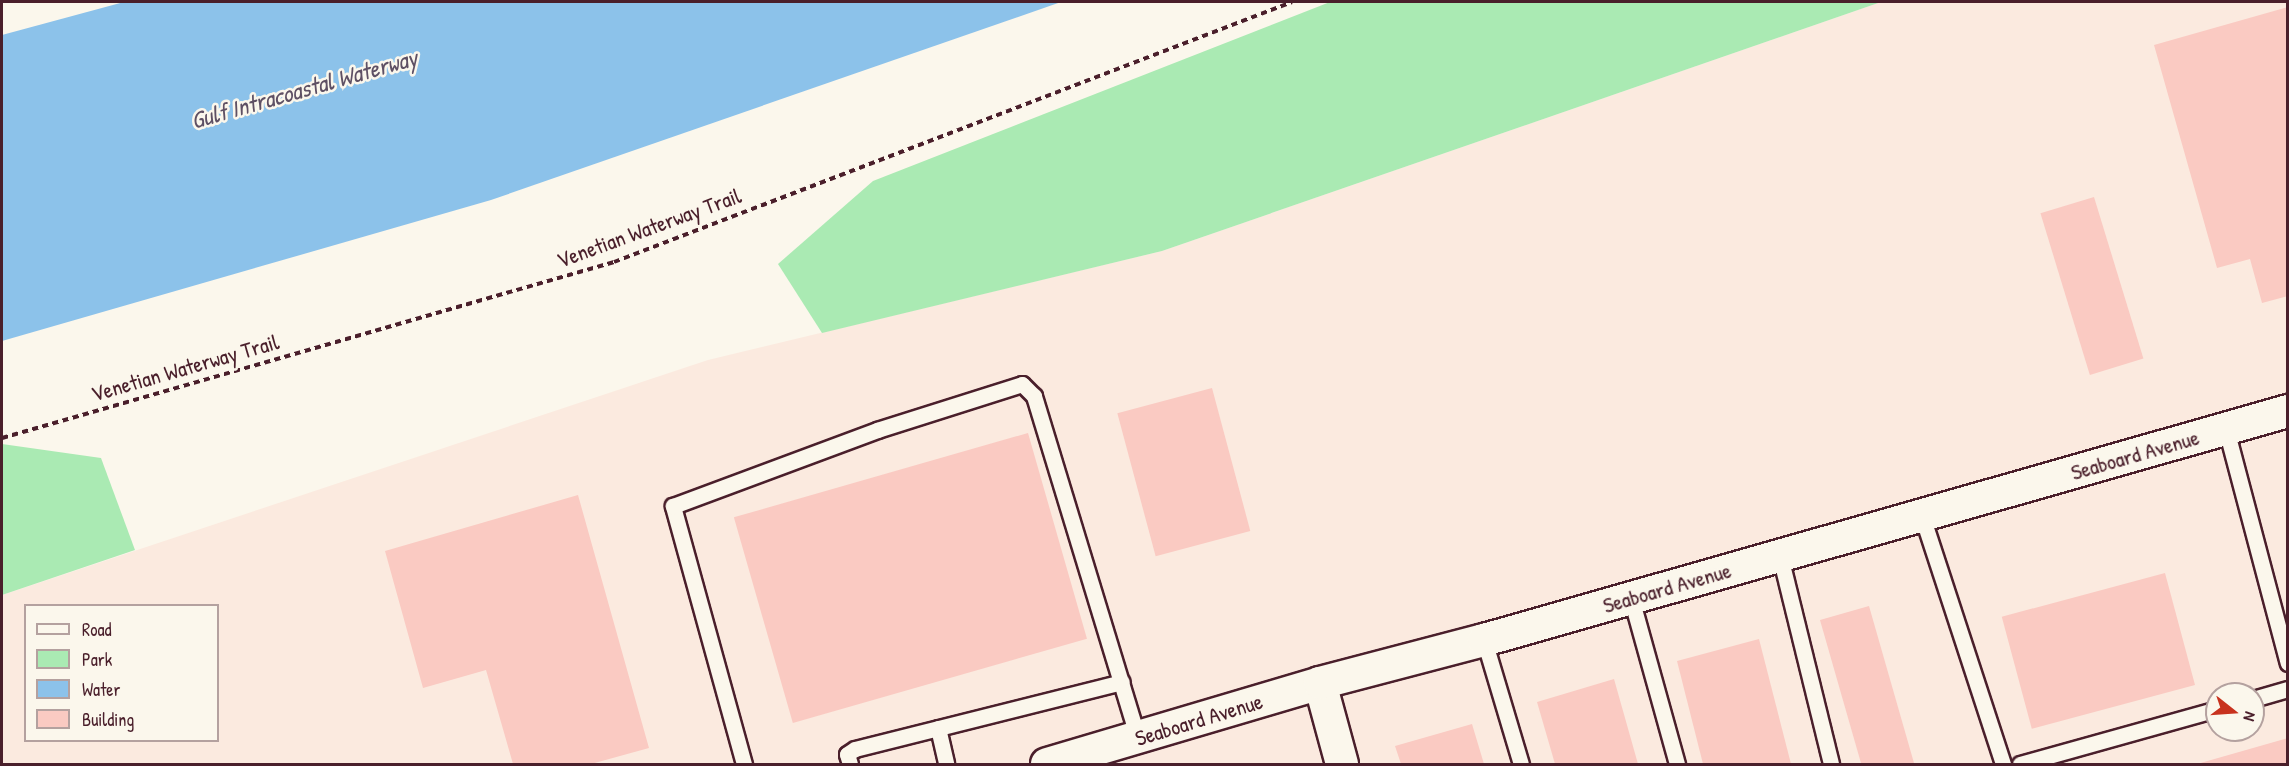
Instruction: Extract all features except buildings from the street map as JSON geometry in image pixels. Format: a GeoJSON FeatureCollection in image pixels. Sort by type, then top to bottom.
{"type":"FeatureCollection","features":[{"type":"Feature","properties":{"kind":"street","name":"Seaboard Avenue"},"geometry":{"type":"LineString","coordinates":[[1047,765],[1320,683],[1484,640],[2288,411]]}},
{"type":"Feature","properties":{"kind":"street"},"geometry":{"type":"LineString","coordinates":[[1320,683],[1342,765]]}},
{"type":"Feature","properties":{"kind":"lane"},"geometry":{"type":"LineString","coordinates":[[744,765],[673,506],[877,430],[1022,384],[1034,396],[1138,738]]}},
{"type":"Feature","properties":{"kind":"lane"},"geometry":{"type":"LineString","coordinates":[[2226,429],[2288,663]]}},
{"type":"Feature","properties":{"kind":"lane"},"geometry":{"type":"LineString","coordinates":[[1922,516],[2003,765]]}},
{"type":"Feature","properties":{"kind":"lane"},"geometry":{"type":"LineString","coordinates":[[1780,556],[1830,765]]}},
{"type":"Feature","properties":{"kind":"lane"},"geometry":{"type":"LineString","coordinates":[[1630,598],[1677,765]]}},
{"type":"Feature","properties":{"kind":"lane"},"geometry":{"type":"LineString","coordinates":[[1484,640],[1521,765]]}},
{"type":"Feature","properties":{"kind":"lane"},"geometry":{"type":"LineString","coordinates":[[850,765],[847,754],[855,748],[1122,682]]}},
{"type":"Feature","properties":{"kind":"lane"},"geometry":{"type":"LineString","coordinates":[[2265,696],[2288,689]]}},
{"type":"Feature","properties":{"kind":"lane"},"geometry":{"type":"LineString","coordinates":[[2020,765],[2205,712]]}},
{"type":"Feature","properties":{"kind":"lane"},"geometry":{"type":"LineString","coordinates":[[938,728],[946,765]]}},
{"type":"Feature","properties":{"kind":"path","name":"Venetian Waterway Trail"},"geometry":{"type":"LineString","coordinates":[[2,438],[614,262],[1292,2]]}},
{"type":"Feature","properties":{"kind":"shaded area"},"geometry":{"type":"Polygon","coordinates":[[[1881,2],[2287,2],[2287,764],[2,764],[2,595],[708,360],[1162,251],[1881,2]]]}},
{"type":"Feature","properties":{"kind":"green space"},"geometry":{"type":"Polygon","coordinates":[[[1330,2],[1881,2],[1162,251],[822,333],[778,264],[873,181],[1330,2]]]}},
{"type":"Feature","properties":{"kind":"green space"},"geometry":{"type":"Polygon","coordinates":[[[2,444],[101,458],[135,550],[2,595],[2,444]]]}},
{"type":"Feature","properties":{"kind":"water","name":"Gulf Intracoastal Waterway"},"geometry":{"type":"Polygon","coordinates":[[[124,2],[1061,2],[491,200],[2,341],[2,35],[124,2]]]}}]}
